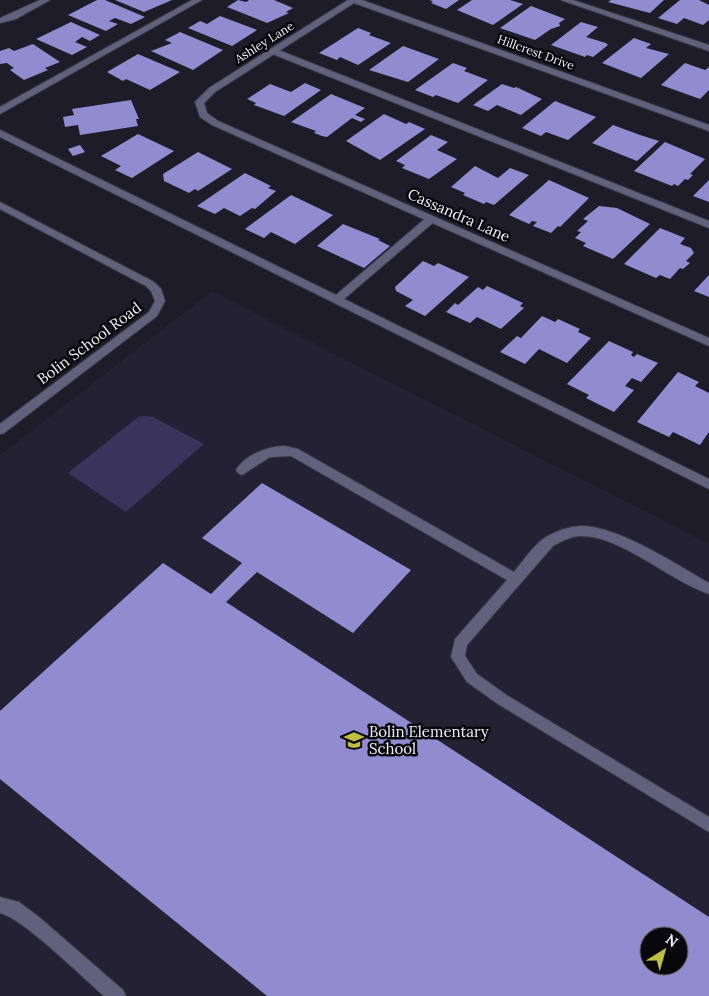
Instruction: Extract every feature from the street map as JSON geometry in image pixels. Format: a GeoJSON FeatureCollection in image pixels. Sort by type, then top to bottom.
{"type":"FeatureCollection","features":[{"type":"Feature","properties":{"kind":"street"},"geometry":{"type":"LineString","coordinates":[[0,21],[13,17],[46,0]]}},
{"type":"Feature","properties":{"kind":"street"},"geometry":{"type":"LineString","coordinates":[[0,111],[198,0]]}},
{"type":"Feature","properties":{"kind":"street","name":"Ashley Lane"},"geometry":{"type":"LineString","coordinates":[[200,111],[199,102],[203,96],[354,0]]}},
{"type":"Feature","properties":{"kind":"street","name":"Hillcrest Drive"},"geometry":{"type":"LineString","coordinates":[[354,0],[709,128]]}},
{"type":"Feature","properties":{"kind":"street"},"geometry":{"type":"LineString","coordinates":[[565,0],[709,48]]}},
{"type":"Feature","properties":{"kind":"street"},"geometry":{"type":"LineString","coordinates":[[273,51],[709,224]]}},
{"type":"Feature","properties":{"kind":"street","name":"Cassandra Lane"},"geometry":{"type":"LineString","coordinates":[[200,111],[205,117],[215,123],[709,342]]}},
{"type":"Feature","properties":{"kind":"street"},"geometry":{"type":"LineString","coordinates":[[0,133],[709,484]]}},
{"type":"Feature","properties":{"kind":"street","name":"Bolin School Road"},"geometry":{"type":"LineString","coordinates":[[0,205],[150,284],[160,294],[160,301],[153,314],[0,430]]}},
{"type":"Feature","properties":{"kind":"street"},"geometry":{"type":"LineString","coordinates":[[336,300],[431,218]]}},
{"type":"Feature","properties":{"kind":"street"},"geometry":{"type":"LineString","coordinates":[[242,470],[260,456],[278,449],[294,452],[516,578]]}},
{"type":"Feature","properties":{"kind":"street"},"geometry":{"type":"LineString","coordinates":[[709,589],[610,537],[586,531],[568,533],[548,542],[516,578],[460,643],[458,657],[472,678],[503,700],[709,825]]}},
{"type":"Feature","properties":{"kind":"street"},"geometry":{"type":"LineString","coordinates":[[0,906],[13,908],[33,923],[117,996]]}},
{"type":"Feature","properties":{"kind":"shaded area","name":"Bolin Elementary School"},"geometry":{"type":"Polygon","coordinates":[[[212,291],[709,544],[709,996],[0,996],[0,455],[212,291]]]}},
{"type":"Feature","properties":{"kind":"shaded area"},"geometry":{"type":"Polygon","coordinates":[[[138,417],[153,417],[204,444],[126,512],[68,473],[138,417]]]}},
{"type":"Feature","properties":{"kind":"building"},"geometry":{"type":"Polygon","coordinates":[[[97,0],[105,0],[145,17],[131,24],[115,18],[109,21],[118,24],[106,31],[68,15],[97,0]]]}},
{"type":"Feature","properties":{"kind":"building"},"geometry":{"type":"Polygon","coordinates":[[[115,0],[172,0],[144,12],[115,0]]]}},
{"type":"Feature","properties":{"kind":"building"},"geometry":{"type":"Polygon","coordinates":[[[238,0],[246,2],[249,0],[274,0],[293,8],[286,12],[289,13],[267,23],[227,7],[238,0]]]}},
{"type":"Feature","properties":{"kind":"building"},"geometry":{"type":"Polygon","coordinates":[[[430,0],[459,0],[446,9],[431,3],[433,2],[430,0]]]}},
{"type":"Feature","properties":{"kind":"building"},"geometry":{"type":"Polygon","coordinates":[[[472,0],[510,0],[523,4],[493,25],[457,10],[472,0]]]}},
{"type":"Feature","properties":{"kind":"building"},"geometry":{"type":"Polygon","coordinates":[[[611,0],[664,0],[650,13],[608,2],[611,0]]]}},
{"type":"Feature","properties":{"kind":"building"},"geometry":{"type":"Polygon","coordinates":[[[680,0],[699,0],[709,5],[709,20],[703,25],[684,18],[677,24],[658,18],[680,0]]]}},
{"type":"Feature","properties":{"kind":"building"},"geometry":{"type":"Polygon","coordinates":[[[531,6],[565,19],[559,23],[560,26],[551,29],[535,40],[500,28],[531,6]]]}},
{"type":"Feature","properties":{"kind":"building"},"geometry":{"type":"Polygon","coordinates":[[[220,16],[257,30],[232,46],[188,28],[200,21],[207,24],[220,16]]]}},
{"type":"Feature","properties":{"kind":"building"},"geometry":{"type":"Polygon","coordinates":[[[71,22],[100,35],[90,41],[82,37],[75,42],[87,47],[72,55],[36,39],[71,22]]]}},
{"type":"Feature","properties":{"kind":"building"},"geometry":{"type":"Polygon","coordinates":[[[581,22],[598,27],[586,37],[608,45],[593,57],[587,55],[585,57],[551,45],[581,22]]]}},
{"type":"Feature","properties":{"kind":"building"},"geometry":{"type":"Polygon","coordinates":[[[358,28],[371,33],[369,35],[391,43],[358,65],[340,57],[337,60],[319,53],[358,28]]]}},
{"type":"Feature","properties":{"kind":"building"},"geometry":{"type":"Polygon","coordinates":[[[180,32],[223,50],[193,70],[151,51],[172,43],[165,40],[180,32]]]}},
{"type":"Feature","properties":{"kind":"building"},"geometry":{"type":"Polygon","coordinates":[[[634,38],[651,44],[646,48],[669,54],[641,78],[602,63],[634,38]]]}},
{"type":"Feature","properties":{"kind":"building"},"geometry":{"type":"Polygon","coordinates":[[[33,44],[60,62],[45,68],[48,70],[24,80],[10,70],[14,68],[7,63],[0,64],[0,51],[9,48],[14,51],[33,44]]]}},
{"type":"Feature","properties":{"kind":"building"},"geometry":{"type":"Polygon","coordinates":[[[403,46],[439,59],[408,82],[369,70],[403,46]]]}},
{"type":"Feature","properties":{"kind":"building"},"geometry":{"type":"Polygon","coordinates":[[[138,54],[180,72],[150,90],[126,79],[123,81],[107,72],[138,54]]]}},
{"type":"Feature","properties":{"kind":"building"},"geometry":{"type":"Polygon","coordinates":[[[453,63],[467,68],[464,71],[488,80],[458,103],[415,90],[453,63]]]}},
{"type":"Feature","properties":{"kind":"building"},"geometry":{"type":"Polygon","coordinates":[[[685,63],[705,70],[709,67],[709,90],[700,99],[661,85],[685,63]]]}},
{"type":"Feature","properties":{"kind":"building"},"geometry":{"type":"Polygon","coordinates":[[[305,83],[321,90],[284,116],[254,105],[256,103],[247,99],[270,84],[291,92],[305,83]]]}},
{"type":"Feature","properties":{"kind":"building"},"geometry":{"type":"Polygon","coordinates":[[[502,84],[516,87],[542,99],[521,115],[497,105],[488,111],[473,105],[502,84]]]}},
{"type":"Feature","properties":{"kind":"building"},"geometry":{"type":"Polygon","coordinates":[[[331,94],[365,108],[355,115],[365,119],[361,122],[352,118],[327,137],[291,122],[331,94]]]}},
{"type":"Feature","properties":{"kind":"building"},"geometry":{"type":"Polygon","coordinates":[[[131,100],[139,119],[136,119],[138,126],[80,135],[78,125],[65,127],[63,117],[74,115],[72,109],[131,100]]]}},
{"type":"Feature","properties":{"kind":"building"},"geometry":{"type":"Polygon","coordinates":[[[555,101],[596,117],[568,140],[546,132],[541,136],[522,128],[555,101]]]}},
{"type":"Feature","properties":{"kind":"building"},"geometry":{"type":"Polygon","coordinates":[[[384,114],[406,124],[409,122],[425,129],[380,160],[346,141],[384,114]]]}},
{"type":"Feature","properties":{"kind":"building"},"geometry":{"type":"Polygon","coordinates":[[[613,125],[659,141],[637,161],[592,143],[613,125]]]}},
{"type":"Feature","properties":{"kind":"building"},"geometry":{"type":"Polygon","coordinates":[[[138,134],[174,151],[132,178],[115,170],[121,166],[101,156],[138,134]]]}},
{"type":"Feature","properties":{"kind":"building"},"geometry":{"type":"Polygon","coordinates":[[[431,135],[448,142],[437,150],[457,159],[429,179],[402,168],[405,165],[396,161],[431,135]]]}},
{"type":"Feature","properties":{"kind":"building"},"geometry":{"type":"Polygon","coordinates":[[[665,142],[705,159],[690,174],[693,175],[688,180],[685,179],[678,186],[674,184],[672,186],[634,171],[665,142]]]}},
{"type":"Feature","properties":{"kind":"building"},"geometry":{"type":"Polygon","coordinates":[[[80,145],[85,152],[73,156],[68,149],[80,145]]]}},
{"type":"Feature","properties":{"kind":"building"},"geometry":{"type":"Polygon","coordinates":[[[198,152],[232,169],[198,191],[195,189],[189,193],[164,181],[163,174],[198,152]]]}},
{"type":"Feature","properties":{"kind":"building"},"geometry":{"type":"Polygon","coordinates":[[[475,166],[498,178],[510,168],[529,175],[494,205],[486,202],[484,204],[463,195],[465,193],[451,187],[475,166]]]}},
{"type":"Feature","properties":{"kind":"building"},"geometry":{"type":"Polygon","coordinates":[[[245,173],[271,186],[268,188],[276,191],[255,209],[252,208],[240,216],[224,208],[215,214],[197,206],[245,173]]]}},
{"type":"Feature","properties":{"kind":"building"},"geometry":{"type":"Polygon","coordinates":[[[549,180],[589,198],[560,227],[558,226],[551,233],[533,226],[537,222],[532,221],[529,224],[509,215],[549,180]]]}},
{"type":"Feature","properties":{"kind":"building"},"geometry":{"type":"Polygon","coordinates":[[[709,180],[709,202],[693,196],[709,180]]]}},
{"type":"Feature","properties":{"kind":"building"},"geometry":{"type":"Polygon","coordinates":[[[291,195],[333,215],[295,244],[271,232],[264,238],[245,229],[291,195]]]}},
{"type":"Feature","properties":{"kind":"building"},"geometry":{"type":"Polygon","coordinates":[[[599,206],[617,208],[650,224],[613,259],[583,246],[586,243],[575,238],[581,232],[577,231],[588,221],[583,219],[599,206]]]}},
{"type":"Feature","properties":{"kind":"building"},"geometry":{"type":"Polygon","coordinates":[[[343,224],[380,239],[378,240],[390,246],[364,268],[317,246],[343,224]]]}},
{"type":"Feature","properties":{"kind":"building"},"geometry":{"type":"Polygon","coordinates":[[[660,228],[685,238],[680,244],[691,248],[694,253],[686,261],[690,263],[683,269],[680,268],[670,279],[660,275],[656,278],[624,264],[660,228]]]}},
{"type":"Feature","properties":{"kind":"building"},"geometry":{"type":"Polygon","coordinates":[[[423,261],[434,266],[438,263],[469,277],[425,316],[405,306],[413,300],[396,291],[395,287],[423,261]]]}},
{"type":"Feature","properties":{"kind":"building"},"geometry":{"type":"Polygon","coordinates":[[[709,275],[709,297],[694,291],[709,275]]]}},
{"type":"Feature","properties":{"kind":"building"},"geometry":{"type":"Polygon","coordinates":[[[487,286],[523,303],[520,306],[524,308],[501,329],[477,317],[470,323],[446,312],[455,303],[458,305],[478,287],[483,290],[487,286]]]}},
{"type":"Feature","properties":{"kind":"building"},"geometry":{"type":"Polygon","coordinates":[[[542,316],[555,322],[558,319],[580,329],[578,332],[591,338],[567,363],[539,349],[525,364],[500,352],[517,336],[521,338],[542,316]]]}},
{"type":"Feature","properties":{"kind":"building"},"geometry":{"type":"Polygon","coordinates":[[[609,341],[633,352],[631,355],[634,357],[637,354],[658,363],[641,382],[632,378],[625,386],[634,390],[614,412],[586,398],[589,395],[567,384],[609,341]]]}},
{"type":"Feature","properties":{"kind":"building"},"geometry":{"type":"Polygon","coordinates":[[[678,372],[699,382],[695,386],[709,393],[709,432],[700,445],[673,432],[669,437],[637,422],[678,372]]]}},
{"type":"Feature","properties":{"kind":"building"},"geometry":{"type":"Polygon","coordinates":[[[262,483],[411,570],[353,633],[257,572],[226,602],[709,917],[709,996],[267,996],[0,779],[0,711],[163,563],[211,594],[242,563],[202,538],[262,483]]]}},
{"type":"Feature","properties":{"kind":"place","name":"Bolin Elementary School"},"geometry":{"type":"Point","coordinates":[354,740]}}]}
